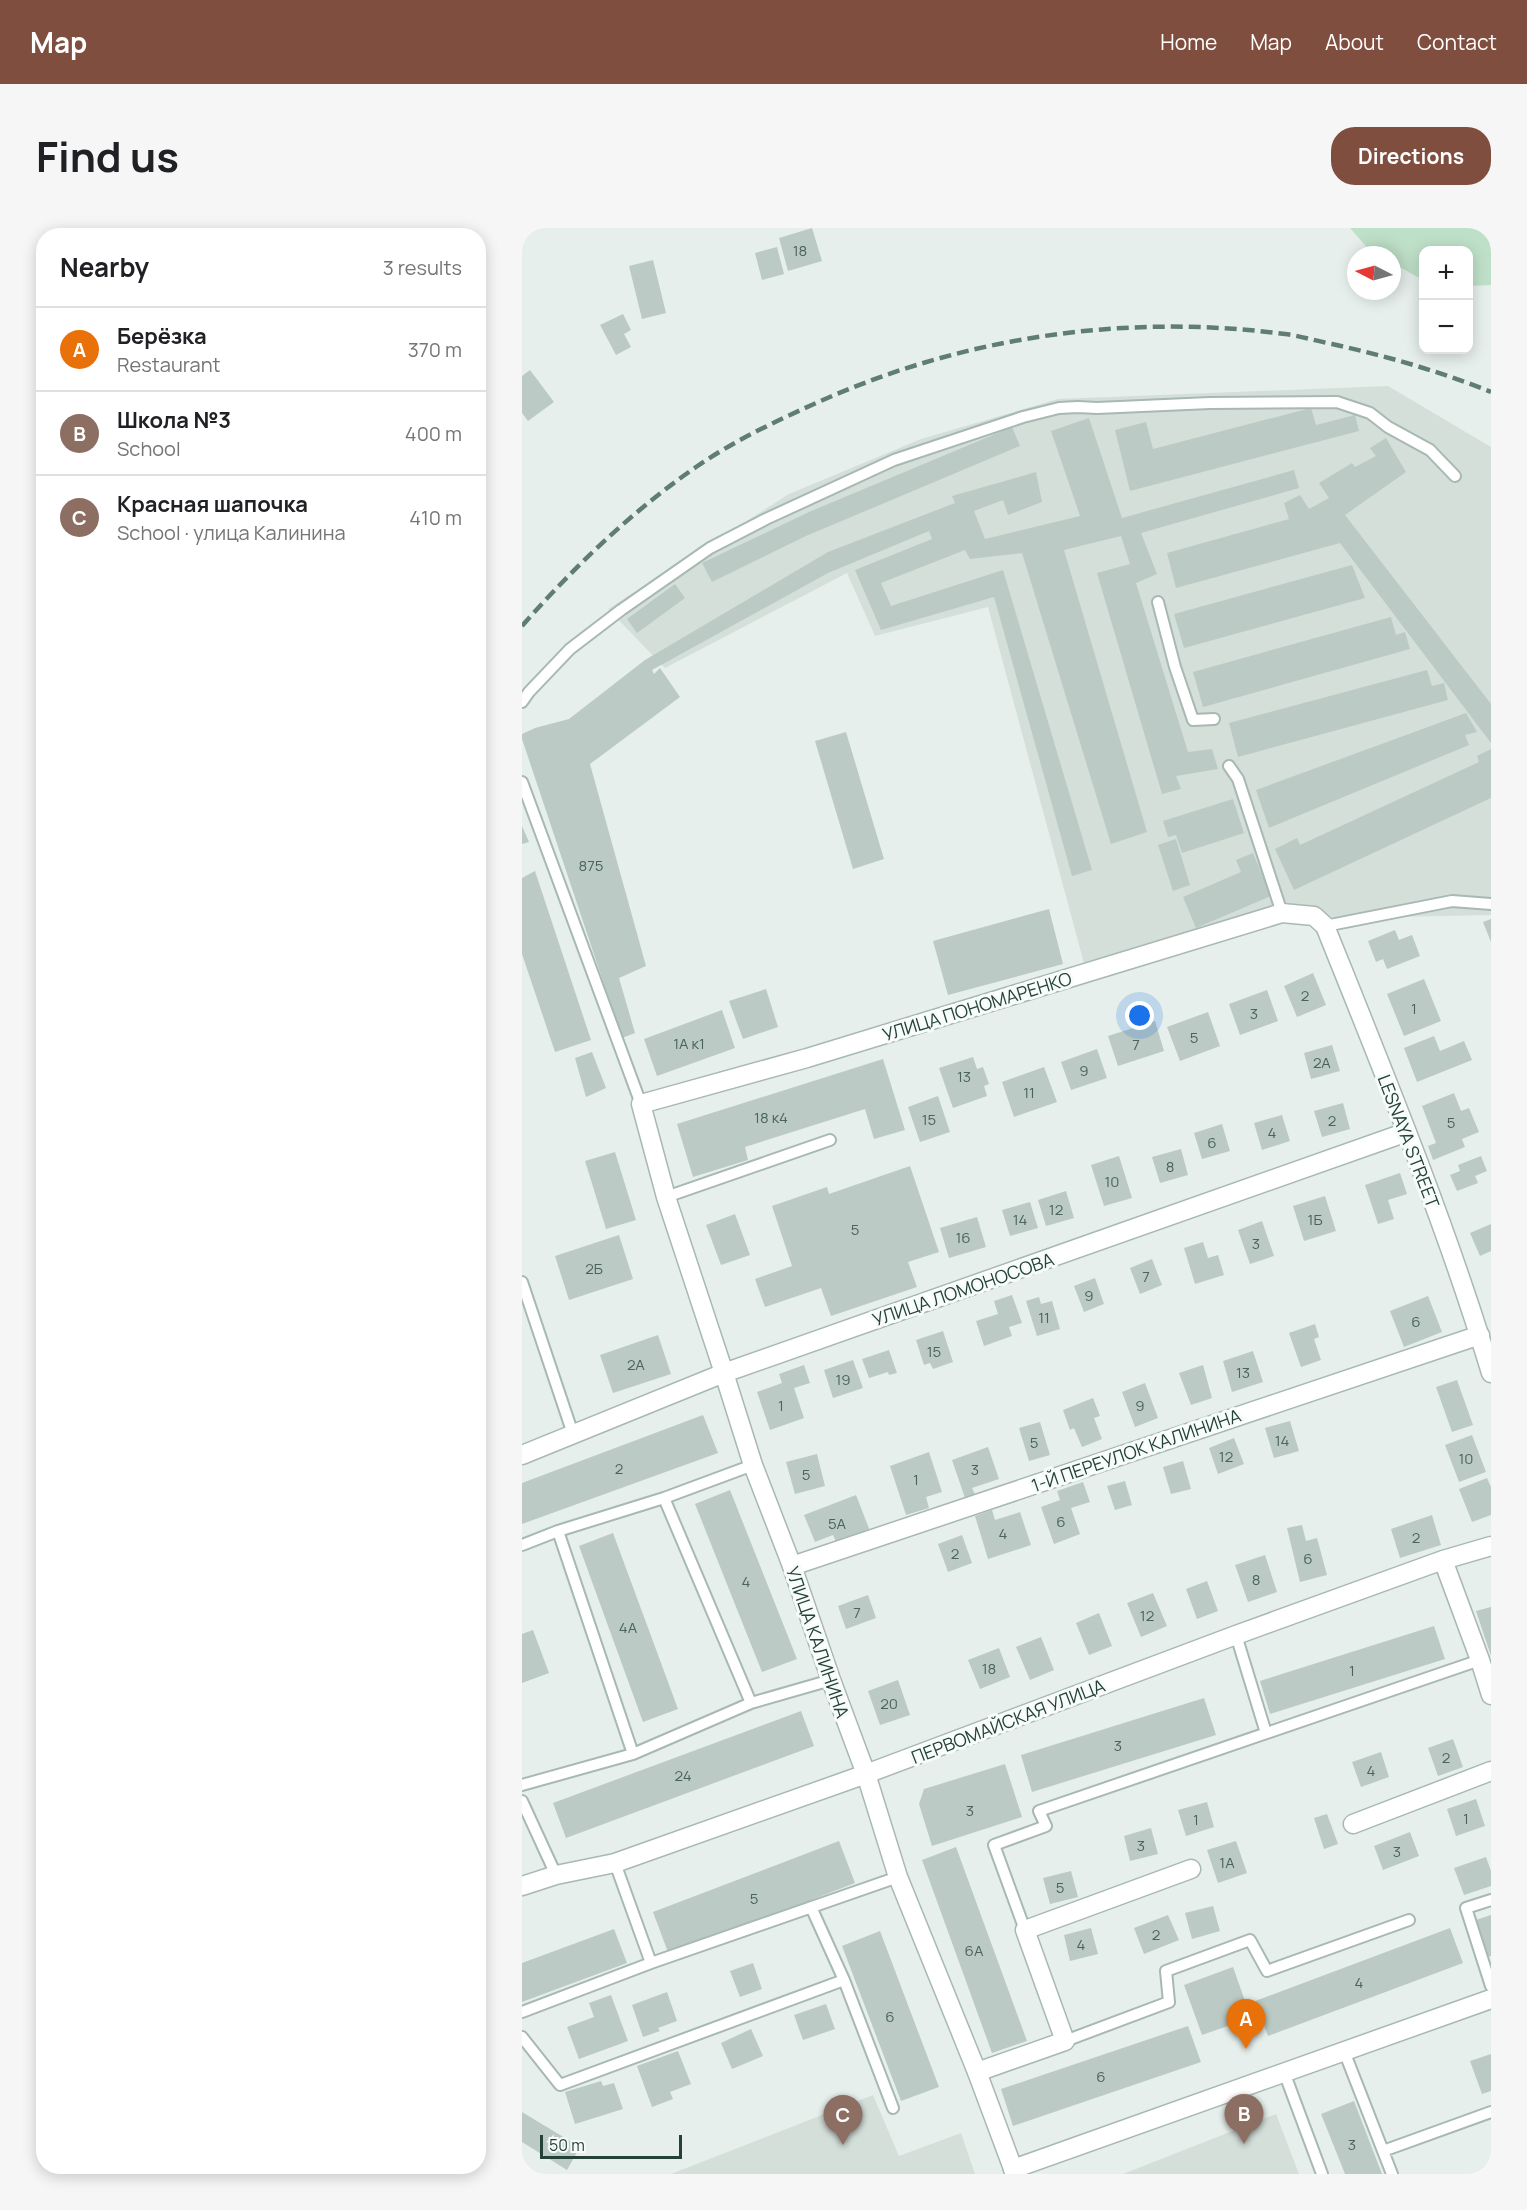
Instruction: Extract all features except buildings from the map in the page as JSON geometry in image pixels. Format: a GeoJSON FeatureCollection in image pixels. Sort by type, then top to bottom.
{"type":"FeatureCollection","features":[{"type":"Feature","properties":{"kind":"street","name":"УЛИЦА ПОНОМАРЕНКО"},"geometry":{"type":"LineString","coordinates":[[641,1104],[807,1058],[1282,913],[1319,921]]}},
{"type":"Feature","properties":{"kind":"street","name":"LESNAYA STREET"},"geometry":{"type":"LineString","coordinates":[[1319,921],[1407,1132],[1480,1335],[1491,1373]]}},
{"type":"Feature","properties":{"kind":"street","name":"УЛИЦА КАЛИНИНА"},"geometry":{"type":"LineString","coordinates":[[641,1104],[666,1197],[753,1465],[792,1566],[866,1774],[898,1877],[977,2072],[1014,2171]]}},
{"type":"Feature","properties":{"kind":"street","name":"УЛИЦА ЛОМОНОСОВА"},"geometry":{"type":"LineString","coordinates":[[522,1455],[724,1373],[1407,1132]]}},
{"type":"Feature","properties":{"kind":"street","name":"1-Й ПЕРЕУЛОК КАЛИНИНА"},"geometry":{"type":"LineString","coordinates":[[792,1566],[1480,1335]]}},
{"type":"Feature","properties":{"kind":"street","name":"ПЕРВОМАЙСКАЯ УЛИЦА"},"geometry":{"type":"LineString","coordinates":[[522,1886],[556,1875],[615,1863],[866,1774],[1443,1560],[1491,1546]]}},
{"type":"Feature","properties":{"kind":"street"},"geometry":{"type":"LineString","coordinates":[[1443,1560],[1491,1695]]}},
{"type":"Feature","properties":{"kind":"street"},"geometry":{"type":"LineString","coordinates":[[1353,1824],[1491,1771]]}},
{"type":"Feature","properties":{"kind":"street"},"geometry":{"type":"LineString","coordinates":[[977,2072],[1065,2041],[1025,1930],[1191,1869]]}},
{"type":"Feature","properties":{"kind":"street"},"geometry":{"type":"LineString","coordinates":[[1014,2171],[1344,2050],[1491,1999]]}},
{"type":"Feature","properties":{"kind":"lane"},"geometry":{"type":"LineString","coordinates":[[522,702],[570,649],[710,548],[766,519],[894,460],[1023,417],[1059,408],[1336,402],[1370,413],[1388,427],[1430,450],[1455,476]]}},
{"type":"Feature","properties":{"kind":"lane"},"geometry":{"type":"LineString","coordinates":[[1158,602],[1175,667],[1193,720],[1214,719]]}},
{"type":"Feature","properties":{"kind":"lane"},"geometry":{"type":"LineString","coordinates":[[1229,766],[1238,779],[1282,913]]}},
{"type":"Feature","properties":{"kind":"lane"},"geometry":{"type":"LineString","coordinates":[[522,782],[641,1104]]}},
{"type":"Feature","properties":{"kind":"lane"},"geometry":{"type":"LineString","coordinates":[[1319,921],[1452,901],[1491,904]]}},
{"type":"Feature","properties":{"kind":"lane"},"geometry":{"type":"LineString","coordinates":[[666,1197],[830,1140]]}},
{"type":"Feature","properties":{"kind":"lane"},"geometry":{"type":"LineString","coordinates":[[522,1282],[573,1434]]}},
{"type":"Feature","properties":{"kind":"lane"},"geometry":{"type":"LineString","coordinates":[[522,1545],[558,1531],[664,1498],[753,1465]]}},
{"type":"Feature","properties":{"kind":"lane"},"geometry":{"type":"LineString","coordinates":[[664,1498],[751,1703]]}},
{"type":"Feature","properties":{"kind":"lane"},"geometry":{"type":"LineString","coordinates":[[558,1531],[633,1754]]}},
{"type":"Feature","properties":{"kind":"lane"},"geometry":{"type":"LineString","coordinates":[[1236,1635],[1266,1733]]}},
{"type":"Feature","properties":{"kind":"lane"},"geometry":{"type":"LineString","coordinates":[[1025,1930],[994,1845],[1046,1826],[1039,1810],[1480,1660]]}},
{"type":"Feature","properties":{"kind":"lane"},"geometry":{"type":"LineString","coordinates":[[522,1785],[633,1754],[751,1703],[831,1680]]}},
{"type":"Feature","properties":{"kind":"lane"},"geometry":{"type":"LineString","coordinates":[[522,1801],[556,1875]]}},
{"type":"Feature","properties":{"kind":"lane"},"geometry":{"type":"LineString","coordinates":[[615,1863],[651,1963]]}},
{"type":"Feature","properties":{"kind":"lane"},"geometry":{"type":"LineString","coordinates":[[522,2012],[651,1963],[898,1877]]}},
{"type":"Feature","properties":{"kind":"lane"},"geometry":{"type":"LineString","coordinates":[[1491,1900],[1466,1908],[1491,1986]]}},
{"type":"Feature","properties":{"kind":"lane"},"geometry":{"type":"LineString","coordinates":[[811,1907],[844,1980],[893,2108]]}},
{"type":"Feature","properties":{"kind":"lane"},"geometry":{"type":"LineString","coordinates":[[1065,2041],[1169,2002],[1166,1971],[1250,1940],[1267,1971],[1409,1920]]}},
{"type":"Feature","properties":{"kind":"lane"},"geometry":{"type":"LineString","coordinates":[[522,2037],[560,2085],[844,1980]]}},
{"type":"Feature","properties":{"kind":"lane"},"geometry":{"type":"LineString","coordinates":[[1344,2050],[1392,2174]]}},
{"type":"Feature","properties":{"kind":"lane"},"geometry":{"type":"LineString","coordinates":[[1284,2072],[1322,2174]]}},
{"type":"Feature","properties":{"kind":"lane"},"geometry":{"type":"LineString","coordinates":[[1383,2151],[1491,2112]]}},
{"type":"Feature","properties":{"kind":"shaded area"},"geometry":{"type":"Polygon","coordinates":[[[1388,386],[1491,447],[1491,915],[1343,918],[1277,912],[1085,967],[988,607],[875,636],[847,573],[665,668],[608,609],[789,494],[921,439],[1058,399],[1388,386]]]}},
{"type":"Feature","properties":{"kind":"shaded area"},"geometry":{"type":"Polygon","coordinates":[[[873,2095],[899,2156],[961,2133],[975,2174],[671,2174],[873,2095]]]}},
{"type":"Feature","properties":{"kind":"shaded area"},"geometry":{"type":"Polygon","coordinates":[[[1276,2114],[1299,2174],[1123,2174],[1276,2114]]]}},
{"type":"Feature","properties":{"kind":"green space"},"geometry":{"type":"Polygon","coordinates":[[[1350,228],[1491,228],[1491,285],[1473,286],[1473,246],[1419,246],[1419,278],[1401,268],[1401,246],[1366,246],[1350,228]]]}},
{"type":"Feature","properties":{"kind":"railway"},"geometry":{"type":"LineString","coordinates":[[522,626],[562,583],[626,522],[672,484],[724,449],[814,404],[870,381],[927,362],[985,347],[1044,336],[1104,329],[1225,328],[1291,335],[1352,349],[1432,371],[1491,392]]}},
{"type":"Feature","properties":{"kind":"place","name":"Берёзка"},"geometry":{"type":"Point","coordinates":[1246,2049]}},
{"type":"Feature","properties":{"kind":"place","name":"Школа №3"},"geometry":{"type":"Point","coordinates":[1244,2144]}},
{"type":"Feature","properties":{"kind":"place","name":"Красная шапочка"},"geometry":{"type":"Point","coordinates":[843,2145]}}]}
